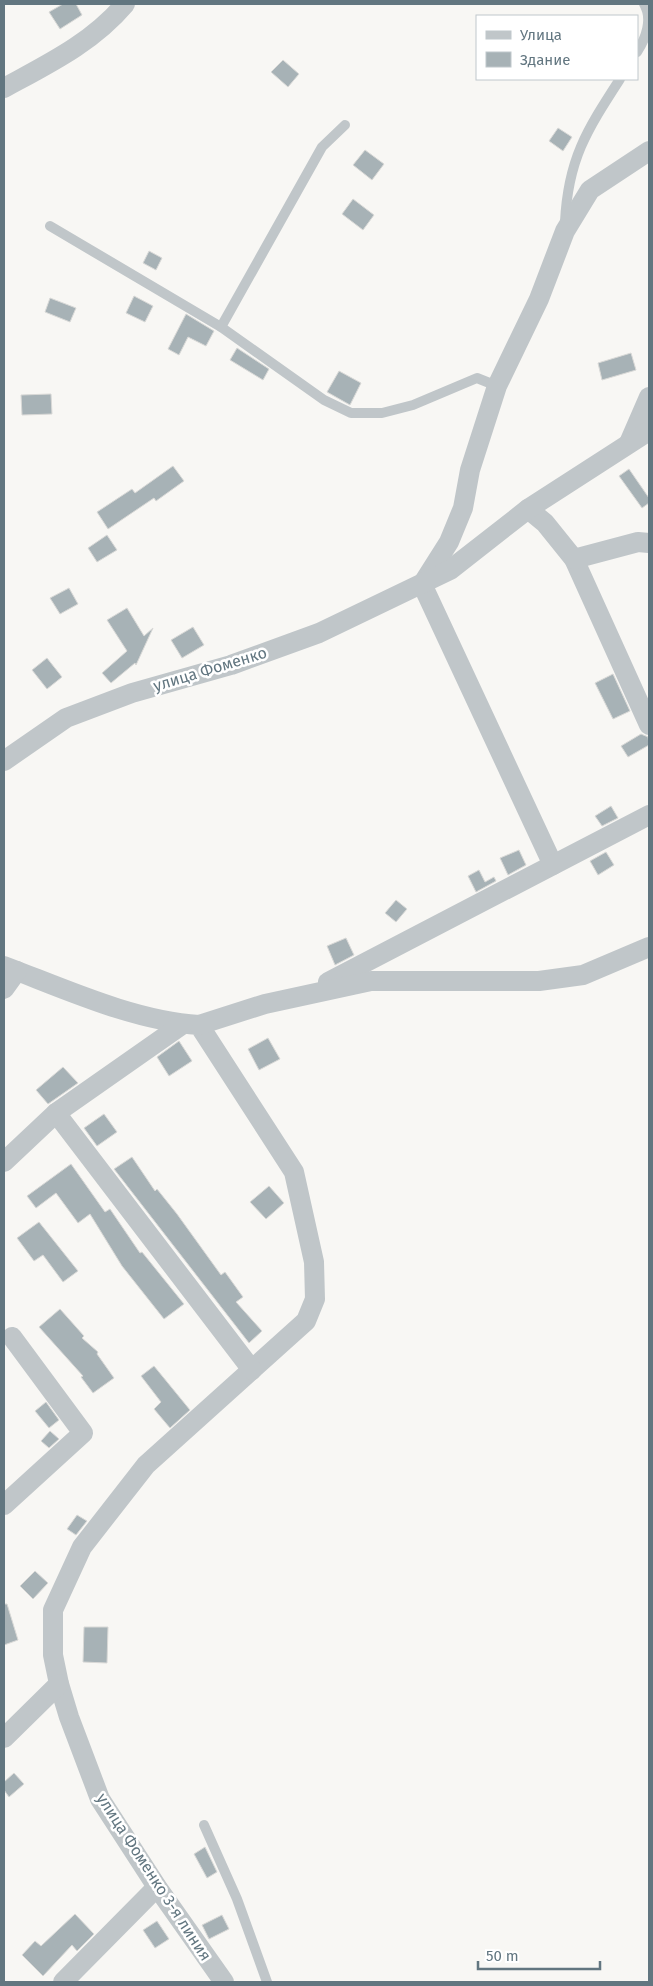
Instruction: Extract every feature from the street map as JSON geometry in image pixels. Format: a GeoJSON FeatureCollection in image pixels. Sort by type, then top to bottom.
{"type":"FeatureCollection","features":[{"type":"Feature","properties":{"kind":"street"},"geometry":{"type":"LineString","coordinates":[[4,88],[60,58],[89,39],[125,4]]}},
{"type":"Feature","properties":{"kind":"street"},"geometry":{"type":"LineString","coordinates":[[553,865],[422,584],[449,542],[463,508],[470,470],[497,386],[539,299],[565,231],[590,190],[649,151]]}},
{"type":"Feature","properties":{"kind":"street"},"geometry":{"type":"LineString","coordinates":[[629,443],[649,397]]}},
{"type":"Feature","properties":{"kind":"street","name":"улица Фоменко"},"geometry":{"type":"LineString","coordinates":[[4,761],[66,718],[132,693],[231,665],[320,633],[450,570],[528,509],[649,431]]}},
{"type":"Feature","properties":{"kind":"street"},"geometry":{"type":"LineString","coordinates":[[528,509],[545,523],[574,559],[649,725]]}},
{"type":"Feature","properties":{"kind":"street"},"geometry":{"type":"LineString","coordinates":[[574,559],[638,542],[649,543]]}},
{"type":"Feature","properties":{"kind":"street"},"geometry":{"type":"LineString","coordinates":[[309,993],[649,816]]}},
{"type":"Feature","properties":{"kind":"street"},"geometry":{"type":"LineString","coordinates":[[4,1162],[56,1113],[191,1025],[309,993],[371,981],[539,981],[583,975],[649,947]]}},
{"type":"Feature","properties":{"kind":"street"},"geometry":{"type":"LineString","coordinates":[[4,989],[10,969],[135,1014],[191,1025]]}},
{"type":"Feature","properties":{"kind":"street","name":"улица Фоменко 3-я линия"},"geometry":{"type":"LineString","coordinates":[[191,1025],[294,1172],[314,1262],[315,1299],[306,1321],[146,1465],[82,1547],[53,1610],[53,1655],[69,1717],[100,1799],[157,1887],[224,1982]]}},
{"type":"Feature","properties":{"kind":"street"},"geometry":{"type":"LineString","coordinates":[[56,1113],[252,1370]]}},
{"type":"Feature","properties":{"kind":"street"},"geometry":{"type":"LineString","coordinates":[[4,1505],[84,1433],[6,1335]]}},
{"type":"Feature","properties":{"kind":"street"},"geometry":{"type":"LineString","coordinates":[[4,1738],[59,1684]]}},
{"type":"Feature","properties":{"kind":"street"},"geometry":{"type":"LineString","coordinates":[[63,1982],[157,1887]]}},
{"type":"Feature","properties":{"kind":"lane"},"geometry":{"type":"LineString","coordinates":[[638,50],[646,36],[648,11],[644,4]]}},
{"type":"Feature","properties":{"kind":"lane"},"geometry":{"type":"LineString","coordinates":[[565,231],[566,197],[574,159],[593,122],[619,80]]}},
{"type":"Feature","properties":{"kind":"lane"},"geometry":{"type":"LineString","coordinates":[[222,327],[322,147],[345,125]]}},
{"type":"Feature","properties":{"kind":"lane"},"geometry":{"type":"LineString","coordinates":[[50,226],[222,327],[324,400],[352,413],[382,413],[414,405],[477,378],[497,386]]}},
{"type":"Feature","properties":{"kind":"lane"},"geometry":{"type":"LineString","coordinates":[[204,1825],[237,1899],[267,1982]]}},
{"type":"Feature","properties":{"kind":"building"},"geometry":{"type":"Polygon","coordinates":[[[63,4],[76,4],[82,15],[60,29],[49,12],[63,4]]]}},
{"type":"Feature","properties":{"kind":"building"},"geometry":{"type":"Polygon","coordinates":[[[283,60],[299,74],[288,87],[271,72],[283,60]]]}},
{"type":"Feature","properties":{"kind":"building"},"geometry":{"type":"Polygon","coordinates":[[[558,128],[572,137],[563,151],[549,141],[558,128]]]}},
{"type":"Feature","properties":{"kind":"building"},"geometry":{"type":"Polygon","coordinates":[[[365,150],[384,164],[372,180],[353,165],[365,150]]]}},
{"type":"Feature","properties":{"kind":"building"},"geometry":{"type":"Polygon","coordinates":[[[353,199],[374,215],[363,230],[342,214],[353,199]]]}},
{"type":"Feature","properties":{"kind":"building"},"geometry":{"type":"Polygon","coordinates":[[[149,251],[162,258],[156,270],[143,263],[149,251]]]}},
{"type":"Feature","properties":{"kind":"building"},"geometry":{"type":"Polygon","coordinates":[[[134,296],[153,306],[145,322],[126,313],[134,296]]]}},
{"type":"Feature","properties":{"kind":"building"},"geometry":{"type":"Polygon","coordinates":[[[50,298],[76,308],[70,322],[45,312],[50,298]]]}},
{"type":"Feature","properties":{"kind":"building"},"geometry":{"type":"Polygon","coordinates":[[[186,314],[214,331],[206,346],[188,337],[179,355],[168,349],[186,314]]]}},
{"type":"Feature","properties":{"kind":"building"},"geometry":{"type":"Polygon","coordinates":[[[237,348],[269,369],[263,380],[230,360],[237,348]]]}},
{"type":"Feature","properties":{"kind":"building"},"geometry":{"type":"Polygon","coordinates":[[[631,353],[636,370],[602,380],[598,363],[631,353]]]}},
{"type":"Feature","properties":{"kind":"building"},"geometry":{"type":"Polygon","coordinates":[[[339,371],[361,383],[350,405],[327,392],[339,371]]]}},
{"type":"Feature","properties":{"kind":"building"},"geometry":{"type":"Polygon","coordinates":[[[51,394],[52,414],[22,415],[21,395],[51,394]]]}},
{"type":"Feature","properties":{"kind":"building"},"geometry":{"type":"Polygon","coordinates":[[[173,466],[184,481],[156,501],[154,498],[108,529],[97,512],[132,489],[135,493],[173,466]]]}},
{"type":"Feature","properties":{"kind":"building"},"geometry":{"type":"Polygon","coordinates":[[[629,469],[649,498],[649,503],[642,508],[619,476],[629,469]]]}},
{"type":"Feature","properties":{"kind":"building"},"geometry":{"type":"Polygon","coordinates":[[[107,535],[117,550],[97,562],[88,548],[107,535]]]}},
{"type":"Feature","properties":{"kind":"building"},"geometry":{"type":"Polygon","coordinates":[[[69,588],[78,604],[60,614],[50,598],[69,588]]]}},
{"type":"Feature","properties":{"kind":"building"},"geometry":{"type":"Polygon","coordinates":[[[127,608],[144,636],[153,628],[136,665],[135,663],[111,683],[102,673],[127,651],[107,620],[127,608]]]}},
{"type":"Feature","properties":{"kind":"building"},"geometry":{"type":"Polygon","coordinates":[[[193,627],[204,645],[182,658],[171,640],[193,627]]]}},
{"type":"Feature","properties":{"kind":"building"},"geometry":{"type":"Polygon","coordinates":[[[47,658],[62,677],[47,689],[32,670],[47,658]]]}},
{"type":"Feature","properties":{"kind":"building"},"geometry":{"type":"Polygon","coordinates":[[[613,674],[630,711],[613,719],[595,683],[613,674]]]}},
{"type":"Feature","properties":{"kind":"building"},"geometry":{"type":"Polygon","coordinates":[[[641,734],[648,737],[649,745],[628,757],[621,746],[641,734]]]}},
{"type":"Feature","properties":{"kind":"building"},"geometry":{"type":"Polygon","coordinates":[[[611,806],[618,818],[602,826],[595,816],[611,806]]]}},
{"type":"Feature","properties":{"kind":"building"},"geometry":{"type":"Polygon","coordinates":[[[519,850],[526,865],[508,875],[500,858],[519,850]]]}},
{"type":"Feature","properties":{"kind":"building"},"geometry":{"type":"Polygon","coordinates":[[[606,852],[614,865],[598,875],[590,861],[606,852]]]}},
{"type":"Feature","properties":{"kind":"building"},"geometry":{"type":"Polygon","coordinates":[[[479,870],[485,882],[494,877],[496,881],[476,892],[468,876],[479,870]]]}},
{"type":"Feature","properties":{"kind":"building"},"geometry":{"type":"Polygon","coordinates":[[[396,900],[407,909],[396,922],[385,913],[396,900]]]}},
{"type":"Feature","properties":{"kind":"building"},"geometry":{"type":"Polygon","coordinates":[[[346,938],[354,955],[335,965],[327,946],[346,938]]]}},
{"type":"Feature","properties":{"kind":"building"},"geometry":{"type":"Polygon","coordinates":[[[268,1038],[280,1059],[259,1070],[248,1049],[268,1038]]]}},
{"type":"Feature","properties":{"kind":"building"},"geometry":{"type":"Polygon","coordinates":[[[179,1041],[192,1061],[169,1076],[157,1057],[179,1041]]]}},
{"type":"Feature","properties":{"kind":"building"},"geometry":{"type":"Polygon","coordinates":[[[63,1067],[78,1083],[48,1104],[36,1090],[63,1067]]]}},
{"type":"Feature","properties":{"kind":"building"},"geometry":{"type":"Polygon","coordinates":[[[104,1114],[117,1132],[97,1146],[84,1128],[104,1114]]]}},
{"type":"Feature","properties":{"kind":"building"},"geometry":{"type":"Polygon","coordinates":[[[132,1157],[155,1191],[157,1189],[177,1214],[221,1275],[225,1272],[243,1297],[236,1302],[262,1331],[249,1343],[114,1169],[132,1157]]]}},
{"type":"Feature","properties":{"kind":"building"},"geometry":{"type":"Polygon","coordinates":[[[71,1164],[105,1212],[110,1209],[140,1253],[142,1252],[184,1304],[164,1319],[122,1266],[90,1214],[78,1223],[56,1193],[36,1208],[27,1196],[71,1164]]]}},
{"type":"Feature","properties":{"kind":"building"},"geometry":{"type":"Polygon","coordinates":[[[269,1186],[284,1203],[266,1219],[250,1202],[269,1186]]]}},
{"type":"Feature","properties":{"kind":"building"},"geometry":{"type":"Polygon","coordinates":[[[39,1222],[78,1271],[63,1282],[43,1255],[34,1261],[17,1238],[39,1222]]]}},
{"type":"Feature","properties":{"kind":"building"},"geometry":{"type":"Polygon","coordinates":[[[60,1309],[84,1336],[82,1338],[98,1352],[97,1354],[114,1378],[93,1393],[81,1377],[83,1376],[39,1327],[60,1309]]]}},
{"type":"Feature","properties":{"kind":"building"},"geometry":{"type":"Polygon","coordinates":[[[154,1366],[190,1410],[170,1428],[154,1409],[161,1402],[141,1376],[154,1366]]]}},
{"type":"Feature","properties":{"kind":"building"},"geometry":{"type":"Polygon","coordinates":[[[46,1402],[59,1420],[49,1428],[35,1411],[46,1402]]]}},
{"type":"Feature","properties":{"kind":"building"},"geometry":{"type":"Polygon","coordinates":[[[50,1431],[59,1439],[49,1448],[41,1441],[50,1431]]]}},
{"type":"Feature","properties":{"kind":"building"},"geometry":{"type":"Polygon","coordinates":[[[77,1515],[87,1521],[76,1535],[67,1529],[77,1515]]]}},
{"type":"Feature","properties":{"kind":"building"},"geometry":{"type":"Polygon","coordinates":[[[35,1571],[48,1583],[33,1599],[20,1586],[35,1571]]]}},
{"type":"Feature","properties":{"kind":"building"},"geometry":{"type":"Polygon","coordinates":[[[4,1604],[7,1604],[18,1640],[4,1645],[4,1604]]]}},
{"type":"Feature","properties":{"kind":"building"},"geometry":{"type":"Polygon","coordinates":[[[84,1627],[108,1627],[107,1663],[83,1662],[84,1627]]]}},
{"type":"Feature","properties":{"kind":"building"},"geometry":{"type":"Polygon","coordinates":[[[14,1773],[24,1784],[9,1797],[4,1790],[4,1782],[14,1773]]]}},
{"type":"Feature","properties":{"kind":"building"},"geometry":{"type":"Polygon","coordinates":[[[205,1847],[217,1872],[207,1878],[194,1854],[205,1847]]]}},
{"type":"Feature","properties":{"kind":"building"},"geometry":{"type":"Polygon","coordinates":[[[75,1914],[94,1934],[77,1951],[72,1945],[43,1976],[22,1955],[35,1941],[41,1946],[75,1914]]]}},
{"type":"Feature","properties":{"kind":"building"},"geometry":{"type":"Polygon","coordinates":[[[222,1915],[229,1929],[209,1939],[202,1925],[222,1915]]]}},
{"type":"Feature","properties":{"kind":"building"},"geometry":{"type":"Polygon","coordinates":[[[157,1921],[169,1939],[155,1948],[143,1930],[157,1921]]]}}]}
